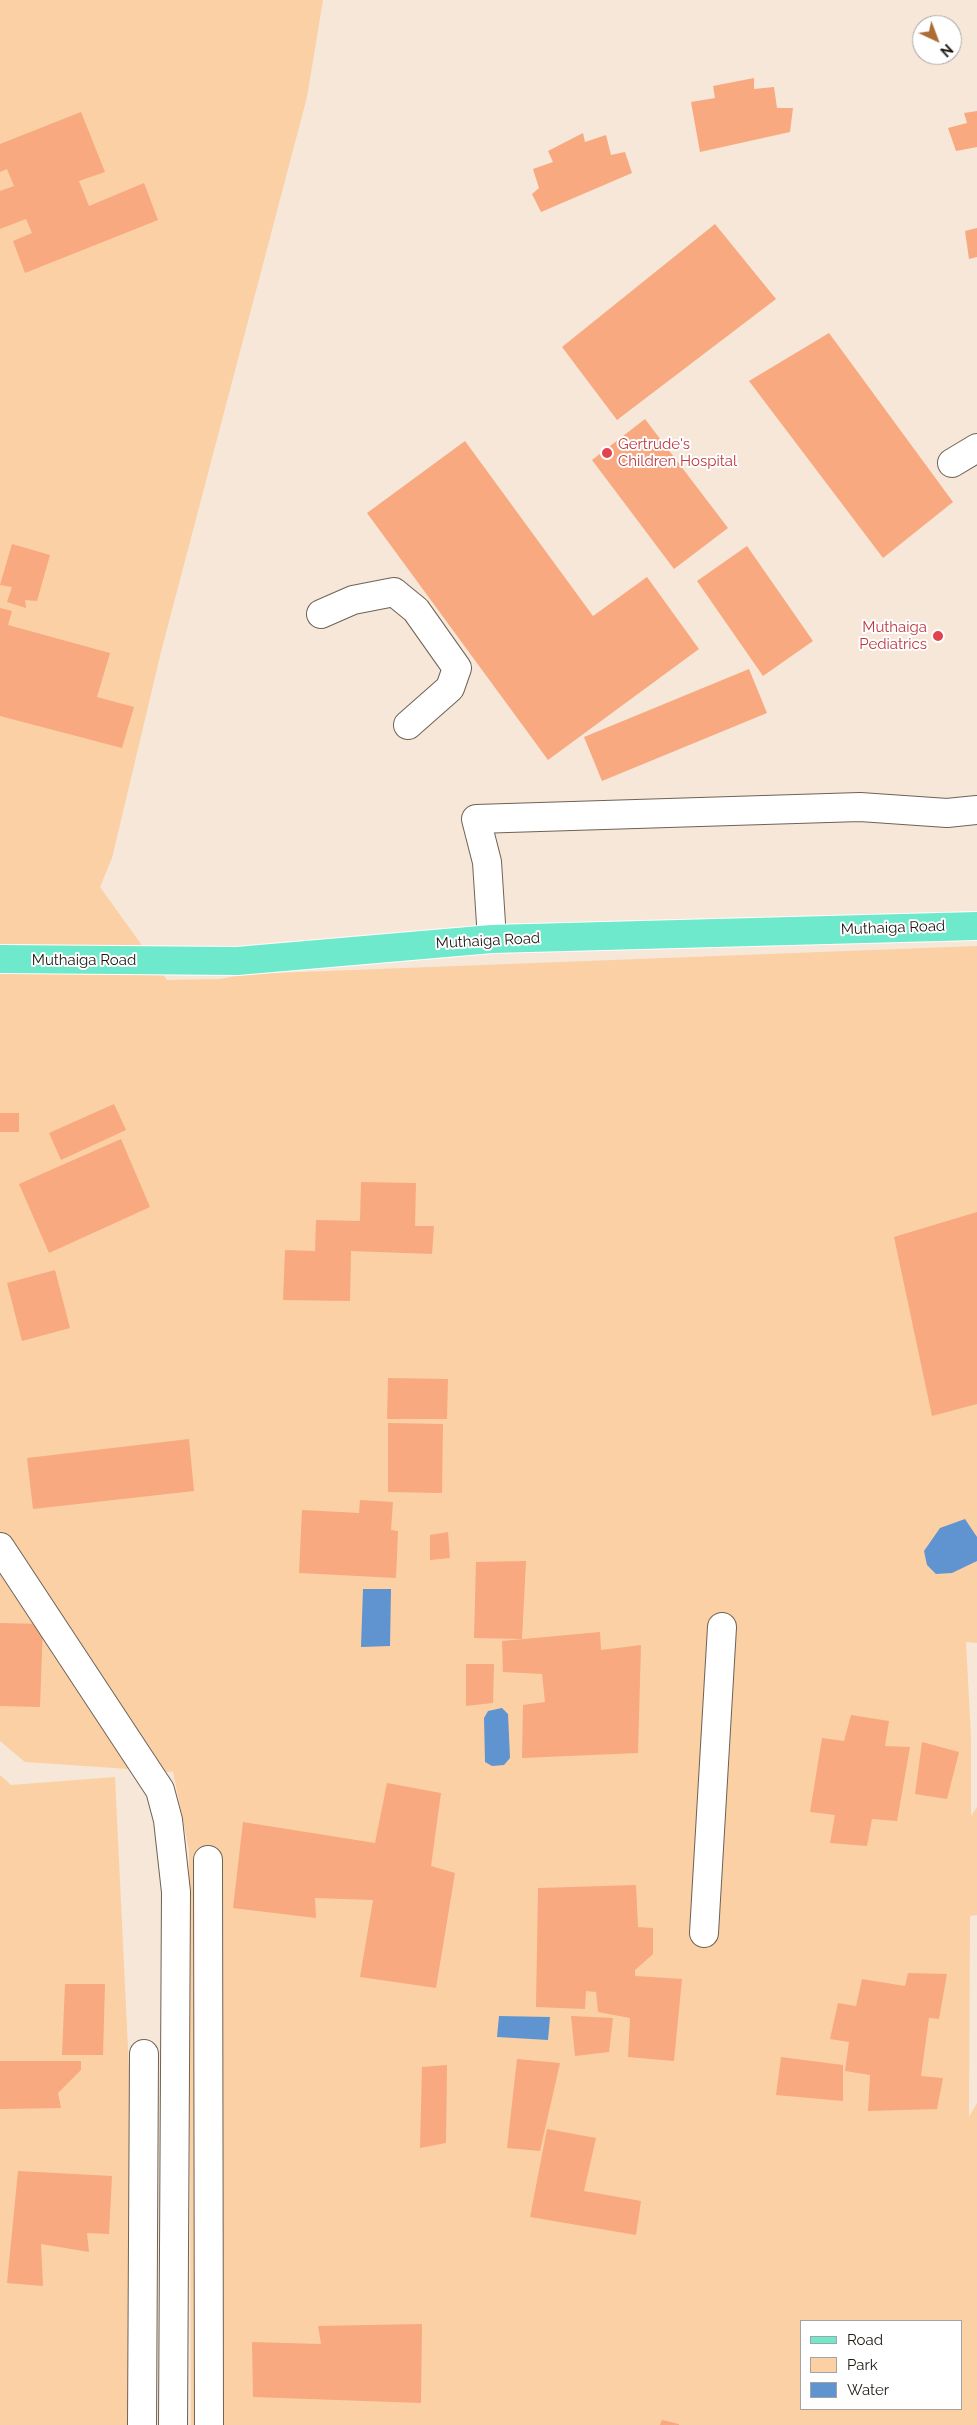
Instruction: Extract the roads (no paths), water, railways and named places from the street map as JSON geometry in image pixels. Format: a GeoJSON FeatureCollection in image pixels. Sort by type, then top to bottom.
{"type":"FeatureCollection","features":[{"type":"Feature","properties":{"kind":"main road","name":"Muthaiga Road"},"geometry":{"type":"LineString","coordinates":[[0,959],[237,961],[492,939],[977,926]]}},
{"type":"Feature","properties":{"kind":"street"},"geometry":{"type":"LineString","coordinates":[[952,463],[977,448]]}},
{"type":"Feature","properties":{"kind":"street"},"geometry":{"type":"LineString","coordinates":[[321,614],[353,600],[394,592],[416,610],[457,668],[450,688],[408,725]]}},
{"type":"Feature","properties":{"kind":"street"},"geometry":{"type":"LineString","coordinates":[[492,939],[487,862],[476,819],[860,807],[947,813],[977,810]]}},
{"type":"Feature","properties":{"kind":"street"},"geometry":{"type":"LineString","coordinates":[[0,1547],[160,1790],[168,1820],[176,1892],[173,2425]]}},
{"type":"Feature","properties":{"kind":"street"},"geometry":{"type":"LineString","coordinates":[[704,1933],[722,1628]]}},
{"type":"Feature","properties":{"kind":"street"},"geometry":{"type":"LineString","coordinates":[[208,1860],[209,2425]]}},
{"type":"Feature","properties":{"kind":"street"},"geometry":{"type":"LineString","coordinates":[[142,2425],[144,2054]]}},
{"type":"Feature","properties":{"kind":"water"},"geometry":{"type":"Polygon","coordinates":[[[965,1519],[977,1537],[977,1561],[952,1573],[936,1574],[927,1565],[924,1551],[940,1528],[965,1519]]]}},
{"type":"Feature","properties":{"kind":"water"},"geometry":{"type":"Polygon","coordinates":[[[363,1589],[391,1589],[390,1646],[361,1647],[363,1589]]]}},
{"type":"Feature","properties":{"kind":"water"},"geometry":{"type":"Polygon","coordinates":[[[502,1708],[508,1714],[510,1758],[504,1765],[492,1766],[485,1762],[484,1718],[488,1711],[502,1708]]]}},
{"type":"Feature","properties":{"kind":"water"},"geometry":{"type":"Polygon","coordinates":[[[499,2016],[550,2017],[548,2040],[497,2037],[499,2016]]]}},
{"type":"Feature","properties":{"kind":"place","name":"Gertrude's Children Hospital"},"geometry":{"type":"Point","coordinates":[607,453]}},
{"type":"Feature","properties":{"kind":"place","name":"Muthaiga Pediatrics"},"geometry":{"type":"Point","coordinates":[938,636]}}]}
